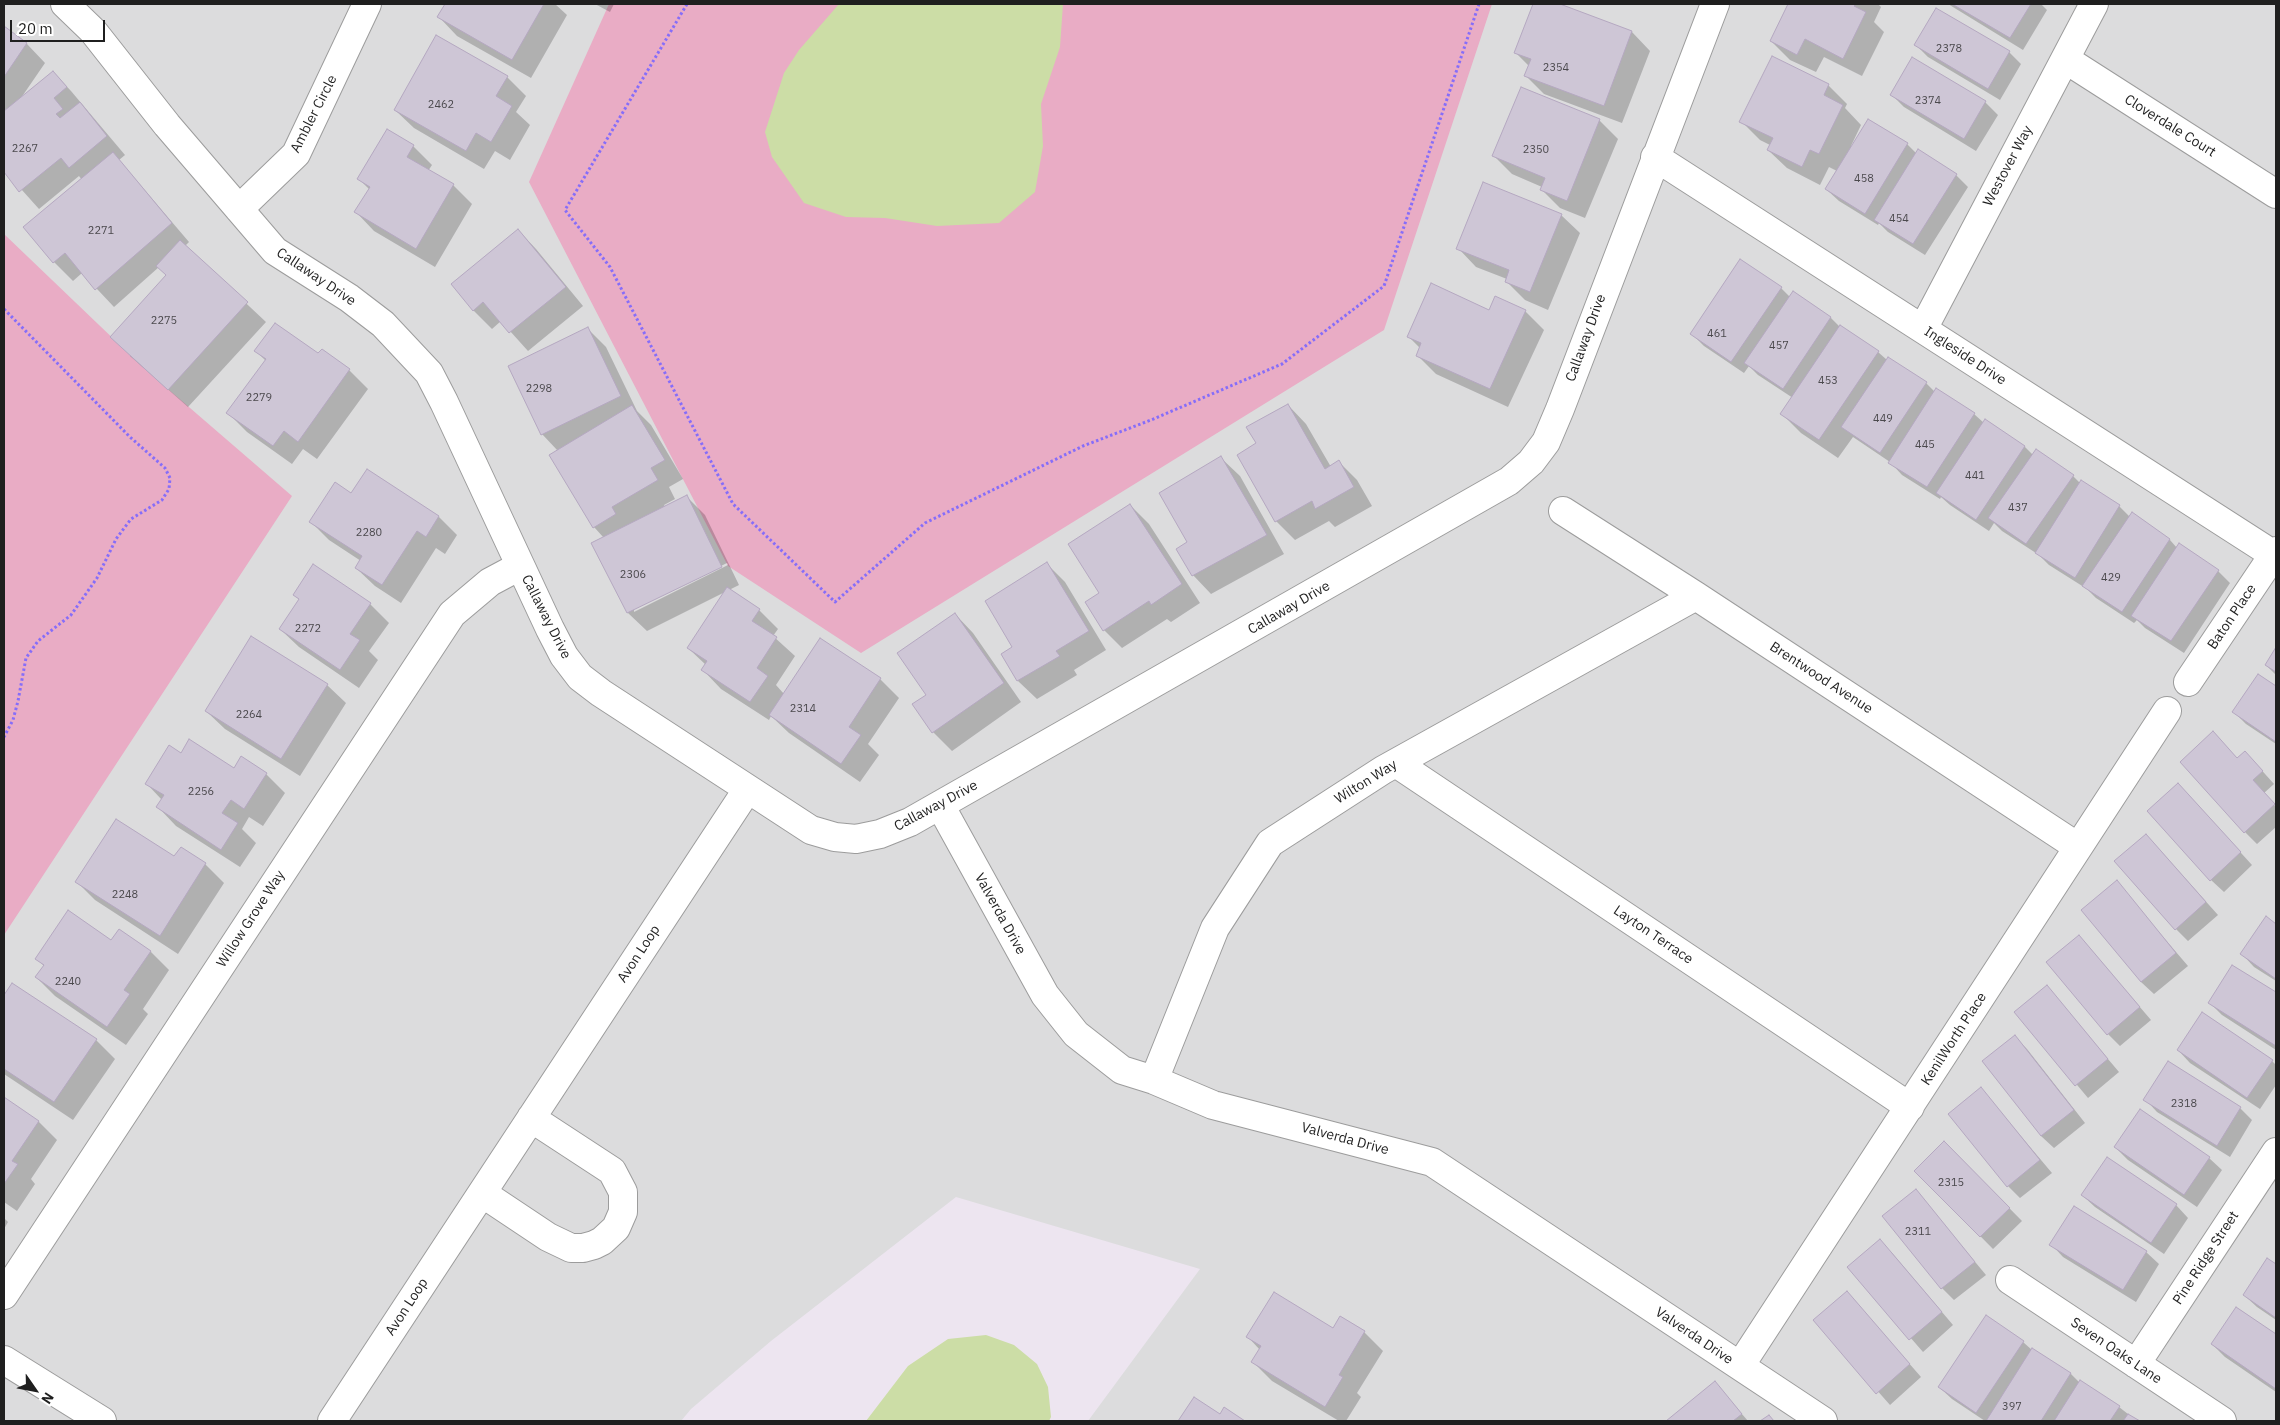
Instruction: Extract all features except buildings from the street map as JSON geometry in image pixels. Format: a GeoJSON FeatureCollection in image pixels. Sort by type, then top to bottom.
{"type":"FeatureCollection","features":[{"type":"Feature","properties":{"kind":"street","name":"Callaway Drive"},"geometry":{"type":"LineString","coordinates":[[65,4],[93,31],[167,125],[275,251],[349,298],[384,324],[429,373],[564,656],[580,677],[601,693],[810,830],[835,837],[856,839],[880,834],[910,822],[1509,481],[1531,462],[1546,442],[1560,409],[1715,4]]}},
{"type":"Feature","properties":{"kind":"street","name":"Ambler Circle"},"geometry":{"type":"LineString","coordinates":[[239,209],[296,154],[367,4]]}},
{"type":"Feature","properties":{"kind":"street","name":"Westover Way"},"geometry":{"type":"LineString","coordinates":[[1923,329],[2094,4]]}},
{"type":"Feature","properties":{"kind":"street","name":"Cloverdale Court"},"geometry":{"type":"LineString","coordinates":[[2064,59],[2276,194]]}},
{"type":"Feature","properties":{"kind":"street","name":"Ingleside Drive"},"geometry":{"type":"LineString","coordinates":[[1655,157],[2275,553]]}},
{"type":"Feature","properties":{"kind":"street","name":"Brentwood Avenue"},"geometry":{"type":"LineString","coordinates":[[1563,511],[2078,847]]}},
{"type":"Feature","properties":{"kind":"street","name":"Baton Place"},"geometry":{"type":"LineString","coordinates":[[2188,682],[2275,553]]}},
{"type":"Feature","properties":{"kind":"street","name":"Willow Grove Way"},"geometry":{"type":"LineString","coordinates":[[4,1295],[452,614],[490,582],[520,566]]}},
{"type":"Feature","properties":{"kind":"street","name":"Wilton Way"},"geometry":{"type":"LineString","coordinates":[[1154,1080],[1215,928],[1270,843],[1396,763],[1696,596]]}},
{"type":"Feature","properties":{"kind":"street","name":"KenilWorth Place"},"geometry":{"type":"LineString","coordinates":[[1740,1366],[2167,712]]}},
{"type":"Feature","properties":{"kind":"street","name":"Layton Terrace"},"geometry":{"type":"LineString","coordinates":[[1396,763],[1910,1107]]}},
{"type":"Feature","properties":{"kind":"street","name":"Avon Loop"},"geometry":{"type":"LineString","coordinates":[[332,1421],[747,790]]}},
{"type":"Feature","properties":{"kind":"street","name":"Valverda Drive"},"geometry":{"type":"LineString","coordinates":[[940,805],[1045,995],[1076,1034],[1122,1070],[1154,1080],[1213,1105],[1432,1162],[1823,1421]]}},
{"type":"Feature","properties":{"kind":"street"},"geometry":{"type":"LineString","coordinates":[[482,1193],[548,1237],[571,1248],[583,1248],[594,1245],[602,1241],[616,1228],[623,1212],[623,1192],[612,1171],[531,1118]]}},
{"type":"Feature","properties":{"kind":"street","name":"Pine Ridge Street"},"geometry":{"type":"LineString","coordinates":[[2136,1364],[2276,1152]]}},
{"type":"Feature","properties":{"kind":"street","name":"Seven Oaks Lane"},"geometry":{"type":"LineString","coordinates":[[2010,1280],[2222,1421]]}},
{"type":"Feature","properties":{"kind":"street"},"geometry":{"type":"LineString","coordinates":[[4,1360],[102,1421]]}},
{"type":"Feature","properties":{"kind":"path"},"geometry":{"type":"LineString","coordinates":[[687,4],[565,210],[610,267],[733,504],[835,602],[925,523],[1083,446],[1151,420],[1282,364],[1384,286],[1479,4]]}},
{"type":"Feature","properties":{"kind":"path"},"geometry":{"type":"LineString","coordinates":[[4,308],[130,437],[166,468],[170,478],[169,489],[162,500],[131,519],[116,539],[97,578],[71,615],[38,641],[26,658],[18,701],[4,737]]}},
{"type":"Feature","properties":{"kind":"shaded area"},"geometry":{"type":"Polygon","coordinates":[[[4,4],[2276,4],[2276,1421],[1088,1421],[1200,1269],[956,1197],[771,1341],[691,1409],[681,1421],[4,1421],[4,4]]]}},
{"type":"Feature","properties":{"kind":"shaded area"},"geometry":{"type":"Polygon","coordinates":[[[609,4],[1492,4],[1384,330],[861,653],[728,566],[529,182],[609,4]]]}},
{"type":"Feature","properties":{"kind":"shaded area"},"geometry":{"type":"Polygon","coordinates":[[[839,4],[1063,4],[1060,47],[1041,104],[1043,146],[1035,192],[999,223],[937,226],[885,218],[846,217],[804,203],[772,157],[765,132],[784,73],[799,50],[839,4]]]}},
{"type":"Feature","properties":{"kind":"shaded area"},"geometry":{"type":"Polygon","coordinates":[[[4,234],[146,370],[292,496],[4,935],[4,234]]]}},
{"type":"Feature","properties":{"kind":"shaded area"},"geometry":{"type":"Polygon","coordinates":[[[986,1335],[1014,1345],[1037,1364],[1048,1387],[1051,1417],[1049,1421],[866,1421],[908,1366],[948,1339],[986,1335]]]}}]}
